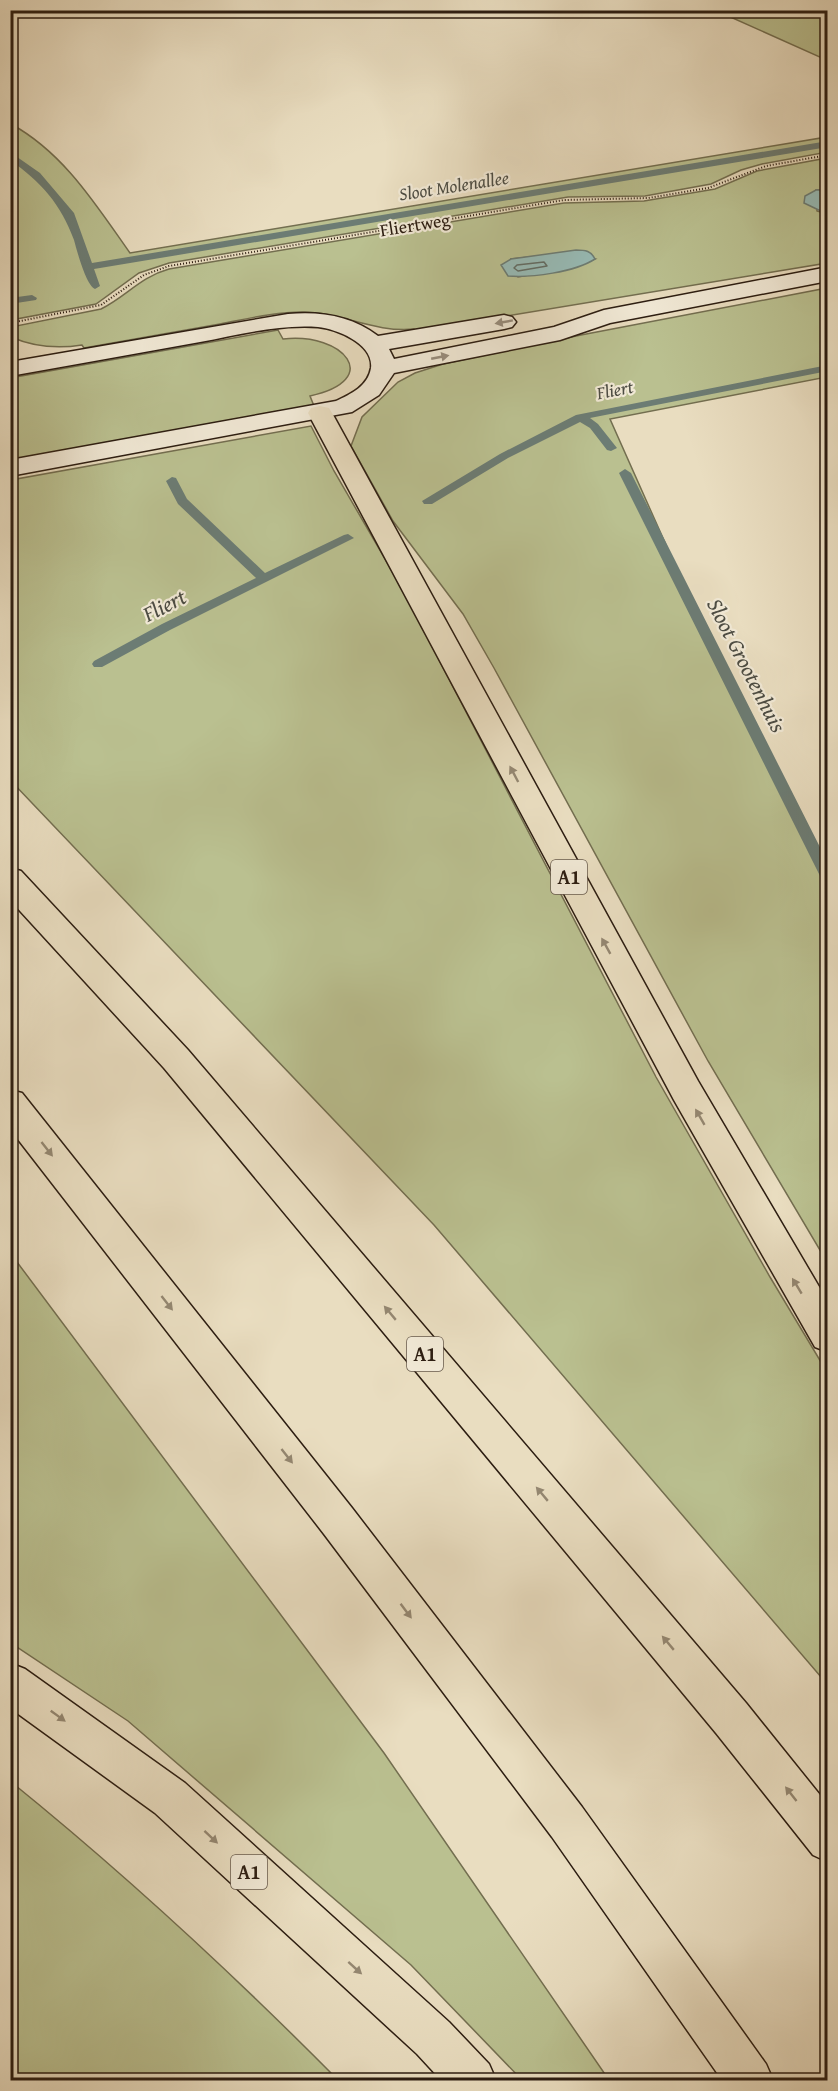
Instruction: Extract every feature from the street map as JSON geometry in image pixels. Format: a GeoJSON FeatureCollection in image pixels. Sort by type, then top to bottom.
{"type":"FeatureCollection","features":[{"type":"Feature","properties":{"kind":"highway","name":"A1"},"geometry":{"type":"LineString","coordinates":[[321,413],[371,512],[462,674],[555,852],[675,1071],[789,1273],[828,1336]]}},
{"type":"Feature","properties":{"kind":"highway","name":"A1"},"geometry":{"type":"LineString","coordinates":[[10,879],[177,1059],[731,1718],[828,1840]]}},
{"type":"Feature","properties":{"kind":"highway"},"geometry":{"type":"LineString","coordinates":[[10,1103],[338,1521],[567,1822],[750,2080]]}},
{"type":"Feature","properties":{"kind":"highway","name":"A1"},"geometry":{"type":"LineString","coordinates":[[10,1683],[171,1798],[433,2038],[472,2080]]}},
{"type":"Feature","properties":{"kind":"main road"},"geometry":{"type":"LineString","coordinates":[[383,368],[560,333],[604,317],[828,274]]}},
{"type":"Feature","properties":{"kind":"main road"},"geometry":{"type":"LineString","coordinates":[[374,344],[551,314],[604,317]]}},
{"type":"Feature","properties":{"kind":"main road"},"geometry":{"type":"LineString","coordinates":[[10,369],[266,323],[302,320],[342,325],[360,333],[374,344],[381,356],[383,368],[380,380],[363,397],[344,407],[10,468]]}},
{"type":"Feature","properties":{"kind":"path","name":"Fliertweg"},"geometry":{"type":"LineString","coordinates":[[10,323],[101,305],[144,275],[169,266],[564,200],[648,198],[708,188],[766,166],[828,155]]}},
{"type":"Feature","properties":{"kind":"green space"},"geometry":{"type":"Polygon","coordinates":[[[717,11],[827,11],[827,65],[820,57],[717,11]]]}},
{"type":"Feature","properties":{"kind":"green space"},"geometry":{"type":"Polygon","coordinates":[[[11,124],[47,150],[78,181],[130,253],[827,137],[828,152],[762,164],[741,170],[711,184],[645,196],[568,197],[169,263],[139,273],[96,304],[11,320],[11,124]]]}},
{"type":"Feature","properties":{"kind":"green space"},"geometry":{"type":"Polygon","coordinates":[[[827,158],[827,190],[816,190],[817,211],[827,214],[827,263],[416,331],[385,328],[330,315],[302,312],[261,316],[84,348],[82,345],[55,347],[37,345],[11,337],[11,327],[101,309],[150,277],[169,269],[564,203],[644,201],[715,189],[757,171],[827,158]],[[568,253],[511,259],[518,277],[574,267],[595,259],[568,253]]]}},
{"type":"Feature","properties":{"kind":"green space"},"geometry":{"type":"Polygon","coordinates":[[[827,288],[827,377],[610,419],[739,709],[827,885],[827,1262],[708,1061],[463,614],[393,521],[351,446],[362,417],[398,382],[415,373],[443,364],[581,335],[827,288]]]}},
{"type":"Feature","properties":{"kind":"green space"},"geometry":{"type":"Polygon","coordinates":[[[278,330],[283,339],[305,339],[323,343],[338,350],[347,359],[350,369],[346,379],[333,389],[310,396],[314,406],[11,462],[10,378],[278,330]]]}},
{"type":"Feature","properties":{"kind":"green space"},"geometry":{"type":"Polygon","coordinates":[[[311,426],[334,471],[399,583],[656,1077],[827,1372],[827,1684],[434,1225],[11,781],[11,480],[311,426]]]}},
{"type":"Feature","properties":{"kind":"green space"},"geometry":{"type":"Polygon","coordinates":[[[11,1254],[384,1753],[609,2080],[522,2080],[411,1965],[128,1721],[11,1643],[11,1254]]]}},
{"type":"Feature","properties":{"kind":"green space"},"geometry":{"type":"Polygon","coordinates":[[[10,1781],[178,1926],[338,2080],[11,2080],[10,1781]]]}},
{"type":"Feature","properties":{"kind":"water"},"geometry":{"type":"Polygon","coordinates":[[[816,190],[827,190],[827,214],[804,203],[805,196],[816,190]]]}},
{"type":"Feature","properties":{"kind":"water"},"geometry":{"type":"Polygon","coordinates":[[[576,250],[588,252],[595,259],[565,271],[528,276],[508,276],[501,265],[511,259],[576,250]]]}},
{"type":"Feature","properties":{"kind":"waterway","name":"Sloot Molenallee"},"geometry":{"type":"LineString","coordinates":[[88,267],[828,144]]}},
{"type":"Feature","properties":{"kind":"waterway"},"geometry":{"type":"LineString","coordinates":[[10,155],[37,175],[70,215],[88,267]]}},
{"type":"Feature","properties":{"kind":"waterway"},"geometry":{"type":"LineString","coordinates":[[88,267],[95,286]]}},
{"type":"Feature","properties":{"kind":"waterway"},"geometry":{"type":"LineString","coordinates":[[13,301],[32,298]]}},
{"type":"Feature","properties":{"kind":"waterway","name":"Fliert"},"geometry":{"type":"LineString","coordinates":[[580,417],[828,368]]}},
{"type":"Feature","properties":{"kind":"waterway","name":"Fliert"},"geometry":{"type":"LineString","coordinates":[[428,501],[504,456],[580,417]]}},
{"type":"Feature","properties":{"kind":"waterway","name":"Sloot Grootenhuis"},"geometry":{"type":"LineString","coordinates":[[580,417],[594,426],[611,448]]}},
{"type":"Feature","properties":{"kind":"waterway","name":"Sloot Grootenhuis"},"geometry":{"type":"LineString","coordinates":[[625,473],[828,878]]}},
{"type":"Feature","properties":{"kind":"waterway"},"geometry":{"type":"LineString","coordinates":[[172,481],[182,501],[263,578]]}},
{"type":"Feature","properties":{"kind":"waterway","name":"Fliert"},"geometry":{"type":"LineString","coordinates":[[98,664],[166,627],[348,538]]}}]}
